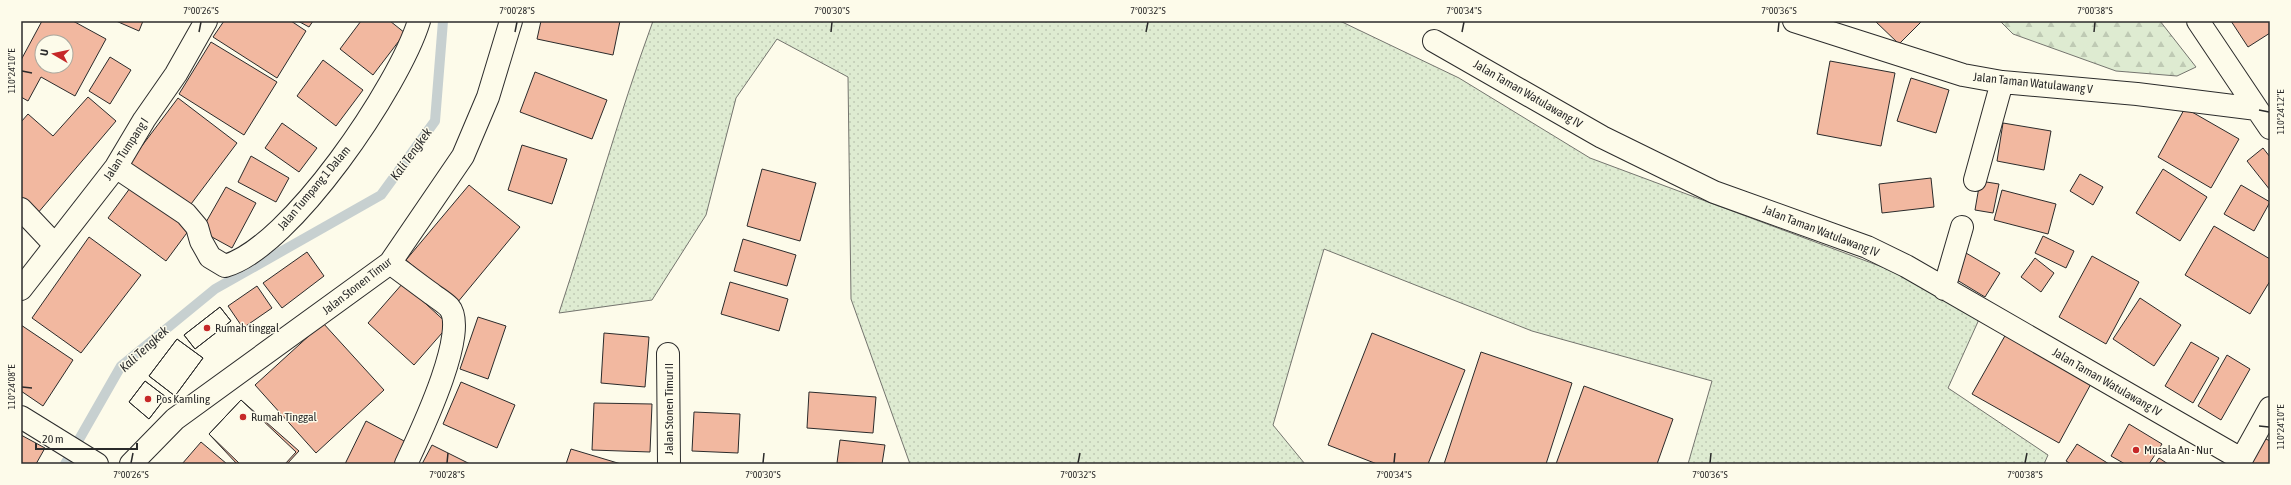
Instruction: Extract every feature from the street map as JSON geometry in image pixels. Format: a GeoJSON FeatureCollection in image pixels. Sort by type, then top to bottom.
{"type":"FeatureCollection","features":[{"type":"Feature","properties":{"kind":"street","name":"Jalan Tumpang I"},"geometry":{"type":"LineString","coordinates":[[21,289],[116,168],[144,120],[176,74],[206,21]]}},
{"type":"Feature","properties":{"kind":"street","name":"Jalan Stonen Timur"},"geometry":{"type":"LineString","coordinates":[[131,464],[186,411],[273,347],[349,295],[390,263],[463,156],[488,98],[511,21]]}},
{"type":"Feature","properties":{"kind":"street","name":"Jalan Taman Watulawang V"},"geometry":{"type":"LineString","coordinates":[[1794,21],[1962,75],[2002,82],[2137,94],[2257,109]]}},
{"type":"Feature","properties":{"kind":"street"},"geometry":{"type":"LineString","coordinates":[[2198,21],[2270,128]]}},
{"type":"Feature","properties":{"kind":"street","name":"Jalan Tumpang 1 Dalam"},"geometry":{"type":"LineString","coordinates":[[116,168],[186,214],[197,227],[201,241],[210,257],[225,266],[238,262],[280,230],[369,121],[401,66],[413,24]]}},
{"type":"Feature","properties":{"kind":"street","name":"Jalan Taman Watulawang IV"},"geometry":{"type":"LineString","coordinates":[[1434,41],[1602,137],[1708,189],[1867,246],[1944,289],[2240,462]]}},
{"type":"Feature","properties":{"kind":"street"},"geometry":{"type":"LineString","coordinates":[[1975,180],[2002,82]]}},
{"type":"Feature","properties":{"kind":"street"},"geometry":{"type":"LineString","coordinates":[[21,209],[55,245]]}},
{"type":"Feature","properties":{"kind":"street"},"geometry":{"type":"LineString","coordinates":[[1944,289],[1962,227]]}},
{"type":"Feature","properties":{"kind":"street"},"geometry":{"type":"LineString","coordinates":[[390,263],[450,307],[455,320],[455,335],[448,361],[433,402],[406,464]]}},
{"type":"Feature","properties":{"kind":"street","name":"Jalan Stonen Timur II"},"geometry":{"type":"LineString","coordinates":[[668,354],[669,464]]}},
{"type":"Feature","properties":{"kind":"street"},"geometry":{"type":"LineString","coordinates":[[2240,462],[2270,408]]}},
{"type":"Feature","properties":{"kind":"street"},"geometry":{"type":"LineString","coordinates":[[21,417],[92,461]]}},
{"type":"Feature","properties":{"kind":"green space"},"geometry":{"type":"Polygon","coordinates":[[[653,21],[1340,21],[1459,78],[1590,158],[1901,274],[1981,315],[1948,388],[2048,455],[2044,464],[1688,464],[1712,381],[1532,331],[1324,249],[1273,425],[1305,464],[910,464],[851,299],[848,77],[777,39],[736,98],[706,215],[652,300],[559,313],[628,93],[653,21]]]}},
{"type":"Feature","properties":{"kind":"green space"},"geometry":{"type":"Polygon","coordinates":[[[2000,21],[2160,21],[2196,67],[2177,76],[2116,71],[2013,34],[2000,21]]]}},
{"type":"Feature","properties":{"kind":"building"},"geometry":{"type":"Polygon","coordinates":[[[42,21],[73,21],[106,39],[75,96],[41,77],[28,101],[21,97],[21,60],[34,36],[34,74],[74,74],[74,34],[35,34],[42,21]]]}},
{"type":"Feature","properties":{"kind":"building"},"geometry":{"type":"Polygon","coordinates":[[[116,21],[143,21],[139,31],[116,21]]]}},
{"type":"Feature","properties":{"kind":"building"},"geometry":{"type":"Polygon","coordinates":[[[224,21],[291,21],[306,31],[277,78],[213,37],[224,21]]]}},
{"type":"Feature","properties":{"kind":"building"},"geometry":{"type":"Polygon","coordinates":[[[298,21],[313,21],[309,27],[298,21]]]}},
{"type":"Feature","properties":{"kind":"building"},"geometry":{"type":"Polygon","coordinates":[[[361,21],[390,21],[405,33],[373,75],[340,49],[361,21]]]}},
{"type":"Feature","properties":{"kind":"building"},"geometry":{"type":"Polygon","coordinates":[[[541,21],[620,21],[613,55],[537,39],[541,21]]]}},
{"type":"Feature","properties":{"kind":"building"},"geometry":{"type":"Polygon","coordinates":[[[1875,21],[1922,21],[1899,44],[1875,21]]]}},
{"type":"Feature","properties":{"kind":"building"},"geometry":{"type":"Polygon","coordinates":[[[2231,21],[2270,21],[2270,33],[2248,47],[2231,21]]]}},
{"type":"Feature","properties":{"kind":"building"},"geometry":{"type":"Polygon","coordinates":[[[211,42],[277,82],[244,135],[179,94],[211,42]]]}},
{"type":"Feature","properties":{"kind":"building"},"geometry":{"type":"Polygon","coordinates":[[[110,57],[131,70],[110,104],[89,91],[110,57]]]}},
{"type":"Feature","properties":{"kind":"building"},"geometry":{"type":"Polygon","coordinates":[[[323,60],[363,90],[336,126],[297,96],[323,60]]]}},
{"type":"Feature","properties":{"kind":"building"},"geometry":{"type":"Polygon","coordinates":[[[1830,61],[1895,73],[1881,146],[1817,134],[1830,61]]]}},
{"type":"Feature","properties":{"kind":"building"},"geometry":{"type":"Polygon","coordinates":[[[535,72],[607,100],[592,139],[520,112],[535,72]]]}},
{"type":"Feature","properties":{"kind":"building"},"geometry":{"type":"Polygon","coordinates":[[[1911,78],[1949,90],[1936,133],[1897,121],[1911,78]]]}},
{"type":"Feature","properties":{"kind":"building"},"geometry":{"type":"Polygon","coordinates":[[[88,97],[116,121],[37,214],[21,200],[21,122],[28,114],[53,136],[88,97]]]}},
{"type":"Feature","properties":{"kind":"building"},"geometry":{"type":"Polygon","coordinates":[[[178,98],[237,143],[188,208],[129,163],[178,98]]]}},
{"type":"Feature","properties":{"kind":"building"},"geometry":{"type":"Polygon","coordinates":[[[2185,108],[2239,139],[2211,188],[2158,157],[2185,108]]]}},
{"type":"Feature","properties":{"kind":"building"},"geometry":{"type":"Polygon","coordinates":[[[282,123],[317,148],[299,172],[265,148],[282,123]]]}},
{"type":"Feature","properties":{"kind":"building"},"geometry":{"type":"Polygon","coordinates":[[[2003,123],[2051,131],[2044,170],[1997,161],[2003,123]]]}},
{"type":"Feature","properties":{"kind":"building"},"geometry":{"type":"Polygon","coordinates":[[[522,145],[567,159],[552,204],[508,190],[522,145]]]}},
{"type":"Feature","properties":{"kind":"building"},"geometry":{"type":"Polygon","coordinates":[[[2263,148],[2270,157],[2270,190],[2247,161],[2263,148]]]}},
{"type":"Feature","properties":{"kind":"building"},"geometry":{"type":"Polygon","coordinates":[[[251,156],[289,178],[276,202],[238,182],[251,156]]]}},
{"type":"Feature","properties":{"kind":"building"},"geometry":{"type":"Polygon","coordinates":[[[762,169],[816,183],[800,241],[747,226],[762,169]]]}},
{"type":"Feature","properties":{"kind":"building"},"geometry":{"type":"Polygon","coordinates":[[[2163,169],[2207,197],[2180,241],[2136,213],[2163,169]]]}},
{"type":"Feature","properties":{"kind":"building"},"geometry":{"type":"Polygon","coordinates":[[[2080,174],[2103,187],[2093,205],[2070,191],[2080,174]]]}},
{"type":"Feature","properties":{"kind":"building"},"geometry":{"type":"Polygon","coordinates":[[[1931,178],[1934,207],[1882,213],[1879,184],[1931,178]]]}},
{"type":"Feature","properties":{"kind":"building"},"geometry":{"type":"Polygon","coordinates":[[[1980,181],[1999,184],[1993,213],[1975,210],[1980,181]]]}},
{"type":"Feature","properties":{"kind":"building"},"geometry":{"type":"Polygon","coordinates":[[[133,184],[192,226],[166,261],[108,218],[133,184]]]}},
{"type":"Feature","properties":{"kind":"building"},"geometry":{"type":"Polygon","coordinates":[[[469,185],[520,227],[457,303],[406,260],[469,185]]]}},
{"type":"Feature","properties":{"kind":"building"},"geometry":{"type":"Polygon","coordinates":[[[2241,185],[2270,202],[2254,231],[2224,214],[2241,185]]]}},
{"type":"Feature","properties":{"kind":"building"},"geometry":{"type":"Polygon","coordinates":[[[226,187],[256,203],[232,248],[201,231],[226,187]]]}},
{"type":"Feature","properties":{"kind":"building"},"geometry":{"type":"Polygon","coordinates":[[[2002,190],[2056,204],[2048,234],[1994,220],[2002,190]]]}},
{"type":"Feature","properties":{"kind":"building"},"geometry":{"type":"Polygon","coordinates":[[[2214,226],[2270,259],[2270,281],[2250,314],[2185,275],[2214,226]]]}},
{"type":"Feature","properties":{"kind":"building"},"geometry":{"type":"Polygon","coordinates":[[[2043,236],[2074,251],[2066,268],[2035,253],[2043,236]]]}},
{"type":"Feature","properties":{"kind":"building"},"geometry":{"type":"Polygon","coordinates":[[[89,237],[141,275],[81,353],[32,318],[89,237]]]}},
{"type":"Feature","properties":{"kind":"building"},"geometry":{"type":"Polygon","coordinates":[[[743,239],[796,255],[787,286],[734,271],[743,239]]]}},
{"type":"Feature","properties":{"kind":"building"},"geometry":{"type":"Polygon","coordinates":[[[307,252],[324,276],[282,308],[263,283],[307,252]]]}},
{"type":"Feature","properties":{"kind":"building"},"geometry":{"type":"Polygon","coordinates":[[[1966,253],[2000,273],[1985,297],[1952,277],[1966,253]]]}},
{"type":"Feature","properties":{"kind":"building"},"geometry":{"type":"Polygon","coordinates":[[[2092,256],[2139,282],[2106,344],[2059,317],[2092,256]]]}},
{"type":"Feature","properties":{"kind":"building"},"geometry":{"type":"Polygon","coordinates":[[[2035,258],[2054,273],[2041,292],[2021,277],[2035,258]]]}},
{"type":"Feature","properties":{"kind":"building"},"geometry":{"type":"Polygon","coordinates":[[[730,282],[788,299],[779,331],[721,314],[730,282]]]}},
{"type":"Feature","properties":{"kind":"building"},"geometry":{"type":"Polygon","coordinates":[[[403,283],[449,325],[414,365],[368,323],[403,283]]]}},
{"type":"Feature","properties":{"kind":"building"},"geometry":{"type":"Polygon","coordinates":[[[257,286],[272,308],[243,328],[228,306],[257,286]]]}},
{"type":"Feature","properties":{"kind":"building"},"geometry":{"type":"Polygon","coordinates":[[[2140,298],[2181,325],[2154,366],[2113,339],[2140,298]]]}},
{"type":"Feature","properties":{"kind":"building","name":"Rumah tinggal"},"geometry":{"type":"Polygon","coordinates":[[[220,307],[231,321],[195,349],[184,335],[220,307]]]}},
{"type":"Feature","properties":{"kind":"building","name":"Rumah tinggal"},"geometry":{"type":"Polygon","coordinates":[[[220,307],[231,321],[195,349],[184,335],[220,307]]]}},
{"type":"Feature","properties":{"kind":"building"},"geometry":{"type":"Polygon","coordinates":[[[478,317],[506,326],[488,379],[460,369],[478,317]]]}},
{"type":"Feature","properties":{"kind":"building"},"geometry":{"type":"Polygon","coordinates":[[[323,323],[384,390],[316,453],[255,385],[323,323]]]}},
{"type":"Feature","properties":{"kind":"building"},"geometry":{"type":"Polygon","coordinates":[[[21,325],[73,360],[43,406],[21,391],[21,325]]]}},
{"type":"Feature","properties":{"kind":"building"},"geometry":{"type":"Polygon","coordinates":[[[604,333],[649,337],[645,387],[601,383],[604,333]]]}},
{"type":"Feature","properties":{"kind":"building"},"geometry":{"type":"Polygon","coordinates":[[[1372,333],[1465,370],[1428,464],[1377,464],[1328,445],[1372,333]]]}},
{"type":"Feature","properties":{"kind":"building"},"geometry":{"type":"Polygon","coordinates":[[[2006,334],[2092,382],[2059,443],[1972,394],[2006,334]]]}},
{"type":"Feature","properties":{"kind":"building","name":"Rumah Tinggal"},"geometry":{"type":"Polygon","coordinates":[[[177,339],[203,358],[175,396],[149,376],[177,339]]]}},
{"type":"Feature","properties":{"kind":"building","name":"Rumah Tinggal"},"geometry":{"type":"Polygon","coordinates":[[[177,339],[203,358],[175,396],[149,376],[177,339]]]}},
{"type":"Feature","properties":{"kind":"building"},"geometry":{"type":"Polygon","coordinates":[[[2191,342],[2219,358],[2193,403],[2165,386],[2191,342]]]}},
{"type":"Feature","properties":{"kind":"building"},"geometry":{"type":"Polygon","coordinates":[[[1481,352],[1572,383],[1546,464],[1444,464],[1481,352]]]}},
{"type":"Feature","properties":{"kind":"building"},"geometry":{"type":"Polygon","coordinates":[[[2227,355],[2250,369],[2221,420],[2198,406],[2227,355]]]}},
{"type":"Feature","properties":{"kind":"building","name":"Pos Kamling"},"geometry":{"type":"Polygon","coordinates":[[[145,381],[166,397],[149,419],[129,402],[145,381]]]}},
{"type":"Feature","properties":{"kind":"building","name":"Pos Kamling"},"geometry":{"type":"Polygon","coordinates":[[[145,381],[166,397],[149,419],[129,402],[145,381]]]}},
{"type":"Feature","properties":{"kind":"building"},"geometry":{"type":"Polygon","coordinates":[[[461,382],[515,405],[497,448],[443,424],[461,382]]]}},
{"type":"Feature","properties":{"kind":"building"},"geometry":{"type":"Polygon","coordinates":[[[1584,386],[1673,419],[1657,464],[1556,464],[1584,386]]]}},
{"type":"Feature","properties":{"kind":"building"},"geometry":{"type":"Polygon","coordinates":[[[809,392],[876,397],[873,433],[807,428],[809,392]]]}},
{"type":"Feature","properties":{"kind":"building","name":"Rumah Tinggal"},"geometry":{"type":"Polygon","coordinates":[[[241,400],[296,452],[285,464],[240,464],[209,434],[241,400]]]}},
{"type":"Feature","properties":{"kind":"building","name":"Rumah Tinggal"},"geometry":{"type":"Polygon","coordinates":[[[241,400],[299,451],[287,464],[237,464],[209,434],[241,400]]]}},
{"type":"Feature","properties":{"kind":"building"},"geometry":{"type":"Polygon","coordinates":[[[594,403],[652,404],[650,452],[592,450],[594,403]]]}},
{"type":"Feature","properties":{"kind":"building"},"geometry":{"type":"Polygon","coordinates":[[[694,412],[740,414],[738,453],[692,451],[694,412]]]}},
{"type":"Feature","properties":{"kind":"building"},"geometry":{"type":"Polygon","coordinates":[[[366,421],[406,442],[394,464],[345,464],[366,421]]]}},
{"type":"Feature","properties":{"kind":"building","name":"Musala An - Nur"},"geometry":{"type":"Polygon","coordinates":[[[2129,424],[2162,444],[2149,464],[2125,464],[2111,456],[2129,424]]]}},
{"type":"Feature","properties":{"kind":"building"},"geometry":{"type":"Polygon","coordinates":[[[21,435],[45,448],[36,464],[21,464],[21,435]]]}},
{"type":"Feature","properties":{"kind":"building"},"geometry":{"type":"Polygon","coordinates":[[[2264,438],[2270,441],[2270,464],[2249,464],[2264,438]]]}},
{"type":"Feature","properties":{"kind":"building"},"geometry":{"type":"Polygon","coordinates":[[[840,440],[885,445],[882,464],[837,463],[840,440]]]}},
{"type":"Feature","properties":{"kind":"building"},"geometry":{"type":"Polygon","coordinates":[[[201,442],[227,464],[182,464],[201,442]]]}},
{"type":"Feature","properties":{"kind":"building"},"geometry":{"type":"Polygon","coordinates":[[[2077,444],[2109,464],[2071,464],[2066,461],[2077,444]]]}},
{"type":"Feature","properties":{"kind":"building"},"geometry":{"type":"Polygon","coordinates":[[[432,445],[470,464],[422,464],[432,445]]]}},
{"type":"Feature","properties":{"kind":"building"},"geometry":{"type":"Polygon","coordinates":[[[571,449],[621,464],[566,464],[571,449]]]}},
{"type":"Feature","properties":{"kind":"building"},"geometry":{"type":"Polygon","coordinates":[[[2159,458],[2168,464],[2155,464],[2159,458]]]}},
{"type":"Feature","properties":{"kind":"waterway","name":"Kali Tengkek"},"geometry":{"type":"LineString","coordinates":[[65,464],[121,366],[215,289],[381,195],[435,121],[443,21]]}},
{"type":"Feature","properties":{"kind":"place","name":"Rumah tinggal"},"geometry":{"type":"Point","coordinates":[207,328]}},
{"type":"Feature","properties":{"kind":"place","name":"Pos Kamling"},"geometry":{"type":"Point","coordinates":[148,399]}},
{"type":"Feature","properties":{"kind":"place","name":"Rumah Tinggal"},"geometry":{"type":"Point","coordinates":[243,417]}},
{"type":"Feature","properties":{"kind":"place","name":"Musala An - Nur"},"geometry":{"type":"Point","coordinates":[2136,450]}}]}
